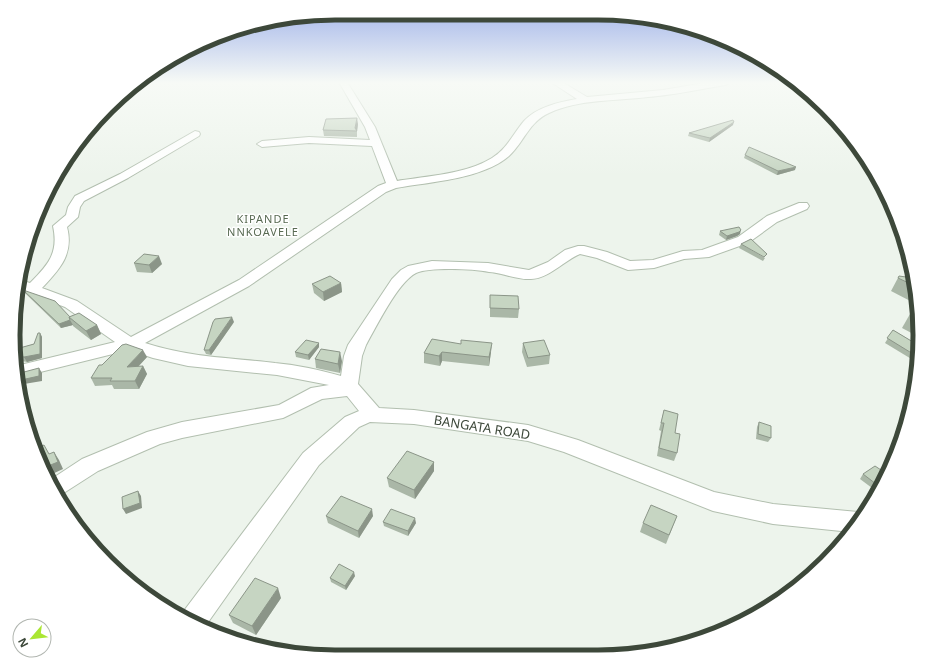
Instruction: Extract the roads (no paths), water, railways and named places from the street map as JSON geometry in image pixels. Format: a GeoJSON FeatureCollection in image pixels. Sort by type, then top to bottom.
{"type":"FeatureCollection","features":[{"type":"Feature","properties":{"kind":"street"},"geometry":{"type":"LineString","coordinates":[[363,113],[377,143],[393,185]]}},
{"type":"Feature","properties":{"kind":"street"},"geometry":{"type":"LineString","coordinates":[[23,372],[130,344],[244,283],[374,194],[393,185],[459,174],[485,167],[510,150],[529,120],[541,113]]}},
{"type":"Feature","properties":{"kind":"street"},"geometry":{"type":"LineString","coordinates":[[26,286],[54,264],[61,251],[63,236],[60,226],[72,217],[74,207],[79,199],[195,134]]}},
{"type":"Feature","properties":{"kind":"street"},"geometry":{"type":"LineString","coordinates":[[262,144],[310,140],[377,143]]}},
{"type":"Feature","properties":{"kind":"street"},"geometry":{"type":"LineString","coordinates":[[350,387],[353,356],[357,346],[374,315],[394,287],[406,273],[413,269],[432,265],[488,267],[531,275],[553,265],[570,253],[578,250],[592,252],[631,267],[654,264],[683,256],[704,254],[743,240],[772,219],[803,206]]}},
{"type":"Feature","properties":{"kind":"street"},"geometry":{"type":"LineString","coordinates":[[26,286],[71,304],[130,344],[172,357],[277,369],[326,378],[350,387],[374,414]]}},
{"type":"Feature","properties":{"kind":"street"},"geometry":{"type":"LineString","coordinates":[[58,486],[90,465],[166,434],[283,411],[318,394],[350,387]]}},
{"type":"Feature","properties":{"kind":"street","name":"BANGATA ROAD"},"geometry":{"type":"LineString","coordinates":[[196,618],[248,543],[311,459],[352,422],[360,417],[374,414],[414,417],[528,433],[571,446],[713,501],[786,516],[852,521]]}},
{"type":"Feature","properties":{"kind":"district","name":"KIPANDE NNKOAVELE"},"geometry":{"type":"Point","coordinates":[263,224]}}]}
